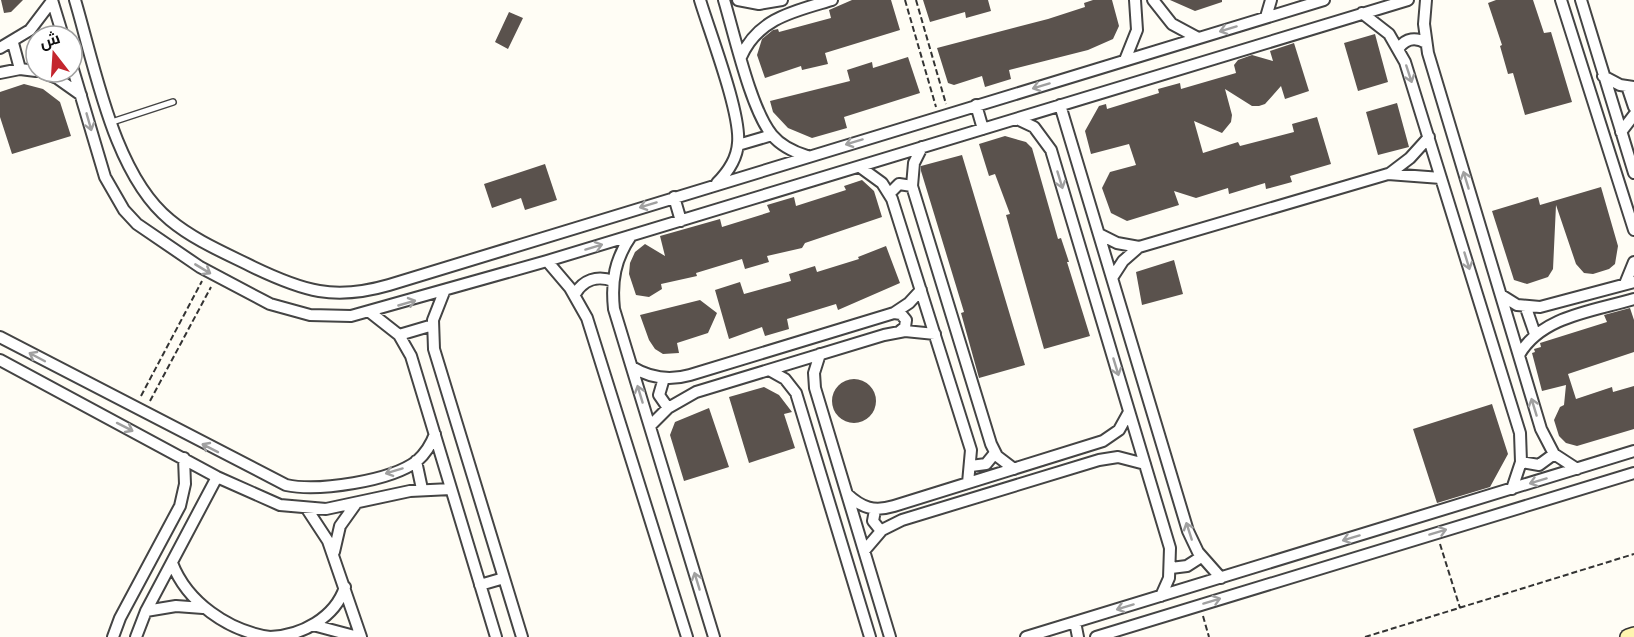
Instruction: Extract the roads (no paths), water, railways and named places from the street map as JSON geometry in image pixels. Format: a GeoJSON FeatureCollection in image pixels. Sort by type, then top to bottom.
{"type":"FeatureCollection","features":[{"type":"Feature","properties":{"kind":"main road"},"geometry":{"type":"LineString","coordinates":[[1628,637],[1634,635]]}},
{"type":"Feature","properties":{"kind":"street"},"geometry":{"type":"LineString","coordinates":[[75,0],[112,122],[135,179],[168,219],[190,234],[254,267],[292,285],[324,293],[357,293],[373,289],[1324,0]]}},
{"type":"Feature","properties":{"kind":"street"},"geometry":{"type":"LineString","coordinates":[[700,0],[736,120],[738,145],[733,162],[717,184]]}},
{"type":"Feature","properties":{"kind":"street"},"geometry":{"type":"LineString","coordinates":[[724,0],[759,110],[772,135],[792,150],[807,156]]}},
{"type":"Feature","properties":{"kind":"street"},"geometry":{"type":"LineString","coordinates":[[738,0],[759,4],[782,0]]}},
{"type":"Feature","properties":{"kind":"street"},"geometry":{"type":"LineString","coordinates":[[741,57],[756,32],[771,20],[832,0]]}},
{"type":"Feature","properties":{"kind":"street"},"geometry":{"type":"LineString","coordinates":[[1266,17],[1271,0]]}},
{"type":"Feature","properties":{"kind":"street"},"geometry":{"type":"LineString","coordinates":[[78,84],[105,177],[124,210],[152,236],[212,274],[270,304],[289,311],[330,317],[371,313],[444,292],[1408,0]]}},
{"type":"Feature","properties":{"kind":"street"},"geometry":{"type":"LineString","coordinates":[[1426,0],[1426,44],[1541,429],[1554,454],[1577,469]]}},
{"type":"Feature","properties":{"kind":"street"},"geometry":{"type":"LineString","coordinates":[[1561,0],[1634,230]]}},
{"type":"Feature","properties":{"kind":"street"},"geometry":{"type":"LineString","coordinates":[[1581,0],[1634,173]]}},
{"type":"Feature","properties":{"kind":"street"},"geometry":{"type":"LineString","coordinates":[[52,1],[59,24]]}},
{"type":"Feature","properties":{"kind":"street"},"geometry":{"type":"LineString","coordinates":[[0,48],[12,43],[30,30],[52,1]]}},
{"type":"Feature","properties":{"kind":"street"},"geometry":{"type":"LineString","coordinates":[[1125,60],[1135,40],[1136,4],[1154,1],[1172,24],[1198,38]]}},
{"type":"Feature","properties":{"kind":"street"},"geometry":{"type":"LineString","coordinates":[[1362,13],[1381,26],[1399,48],[1442,178],[1520,433],[1521,462],[1512,489]]}},
{"type":"Feature","properties":{"kind":"street"},"geometry":{"type":"LineString","coordinates":[[1399,48],[1410,40],[1419,39],[1426,44]]}},
{"type":"Feature","properties":{"kind":"street"},"geometry":{"type":"LineString","coordinates":[[12,43],[20,69]]}},
{"type":"Feature","properties":{"kind":"street"},"geometry":{"type":"LineString","coordinates":[[0,72],[24,70]]}},
{"type":"Feature","properties":{"kind":"street"},"geometry":{"type":"LineString","coordinates":[[1603,76],[1630,86],[1634,108]]}},
{"type":"Feature","properties":{"kind":"street"},"geometry":{"type":"LineString","coordinates":[[65,84],[81,95]]}},
{"type":"Feature","properties":{"kind":"street"},"geometry":{"type":"LineString","coordinates":[[976,105],[983,129]]}},
{"type":"Feature","properties":{"kind":"street"},"geometry":{"type":"LineString","coordinates":[[1060,105],[1188,531],[1202,557],[1221,578]]}},
{"type":"Feature","properties":{"kind":"street"},"geometry":{"type":"LineString","coordinates":[[1621,132],[1634,115]]}},
{"type":"Feature","properties":{"kind":"street"},"geometry":{"type":"LineString","coordinates":[[1017,118],[1034,127],[1051,150],[1170,548],[1171,568],[1161,596]]}},
{"type":"Feature","properties":{"kind":"street"},"geometry":{"type":"LineString","coordinates":[[738,145],[772,135]]}},
{"type":"Feature","properties":{"kind":"street"},"geometry":{"type":"LineString","coordinates":[[1112,278],[1123,261],[1139,247],[1388,174],[1410,158],[1429,137]]}},
{"type":"Feature","properties":{"kind":"street"},"geometry":{"type":"LineString","coordinates":[[1051,150],[1061,141],[1072,144]]}},
{"type":"Feature","properties":{"kind":"street"},"geometry":{"type":"LineString","coordinates":[[922,147],[915,163],[912,186],[995,453],[1014,469]]}},
{"type":"Feature","properties":{"kind":"street"},"geometry":{"type":"LineString","coordinates":[[860,167],[876,177],[890,193],[971,450],[968,483]]}},
{"type":"Feature","properties":{"kind":"street"},"geometry":{"type":"LineString","coordinates":[[1388,174],[1442,178]]}},
{"type":"Feature","properties":{"kind":"street"},"geometry":{"type":"LineString","coordinates":[[890,193],[899,184],[912,186]]}},
{"type":"Feature","properties":{"kind":"street"},"geometry":{"type":"LineString","coordinates":[[674,197],[681,221]]}},
{"type":"Feature","properties":{"kind":"street"},"geometry":{"type":"LineString","coordinates":[[1099,234],[1117,243],[1139,247]]}},
{"type":"Feature","properties":{"kind":"street"},"geometry":{"type":"LineString","coordinates":[[631,236],[619,257],[613,281],[614,309],[714,637]]}},
{"type":"Feature","properties":{"kind":"street"},"geometry":{"type":"LineString","coordinates":[[547,261],[575,294],[587,318],[687,637]]}},
{"type":"Feature","properties":{"kind":"street"},"geometry":{"type":"LineString","coordinates":[[1501,295],[1526,308],[1558,304],[1630,283],[1634,262]]}},
{"type":"Feature","properties":{"kind":"street"},"geometry":{"type":"LineString","coordinates":[[575,294],[588,281],[601,278],[613,281]]}},
{"type":"Feature","properties":{"kind":"street"},"geometry":{"type":"LineString","coordinates":[[632,367],[647,375],[664,378],[690,375],[894,313],[909,303],[921,290]]}},
{"type":"Feature","properties":{"kind":"street"},"geometry":{"type":"LineString","coordinates":[[444,292],[433,325],[434,349],[522,637]]}},
{"type":"Feature","properties":{"kind":"street"},"geometry":{"type":"LineString","coordinates":[[1519,355],[1535,334],[1551,324],[1634,299]]}},
{"type":"Feature","properties":{"kind":"street"},"geometry":{"type":"LineString","coordinates":[[1526,308],[1535,334]]}},
{"type":"Feature","properties":{"kind":"street"},"geometry":{"type":"LineString","coordinates":[[371,313],[399,335],[411,356],[496,637]]}},
{"type":"Feature","properties":{"kind":"street"},"geometry":{"type":"LineString","coordinates":[[894,313],[901,314],[906,320],[905,327],[900,332]]}},
{"type":"Feature","properties":{"kind":"street"},"geometry":{"type":"LineString","coordinates":[[399,335],[433,325]]}},
{"type":"Feature","properties":{"kind":"street"},"geometry":{"type":"LineString","coordinates":[[650,426],[668,408],[696,392],[900,332],[935,334]]}},
{"type":"Feature","properties":{"kind":"street"},"geometry":{"type":"LineString","coordinates":[[0,337],[272,479],[302,488],[317,489],[347,484],[400,470],[416,462],[428,449],[435,434]]}},
{"type":"Feature","properties":{"kind":"street"},"geometry":{"type":"LineString","coordinates":[[820,354],[814,373],[814,387],[890,637]]}},
{"type":"Feature","properties":{"kind":"street"},"geometry":{"type":"LineString","coordinates":[[0,360],[217,477],[280,505],[326,509],[422,489],[451,489]]}},
{"type":"Feature","properties":{"kind":"street"},"geometry":{"type":"LineString","coordinates":[[769,370],[785,379],[796,393],[870,637]]}},
{"type":"Feature","properties":{"kind":"street"},"geometry":{"type":"LineString","coordinates":[[664,378],[659,386],[659,395],[668,408]]}},
{"type":"Feature","properties":{"kind":"street"},"geometry":{"type":"LineString","coordinates":[[796,393],[806,387],[814,387]]}},
{"type":"Feature","properties":{"kind":"street"},"geometry":{"type":"LineString","coordinates":[[100,414],[111,396]]}},
{"type":"Feature","properties":{"kind":"street"},"geometry":{"type":"LineString","coordinates":[[847,494],[865,508],[875,510],[968,483],[1103,441],[1119,430],[1129,411]]}},
{"type":"Feature","properties":{"kind":"street"},"geometry":{"type":"LineString","coordinates":[[1103,441],[1109,446],[1109,458]]}},
{"type":"Feature","properties":{"kind":"street"},"geometry":{"type":"LineString","coordinates":[[1026,637],[1634,451]]}},
{"type":"Feature","properties":{"kind":"street"},"geometry":{"type":"LineString","coordinates":[[971,466],[986,464],[995,453]]}},
{"type":"Feature","properties":{"kind":"street"},"geometry":{"type":"LineString","coordinates":[[1521,462],[1539,465],[1554,454]]}},
{"type":"Feature","properties":{"kind":"street"},"geometry":{"type":"LineString","coordinates":[[184,458],[185,484],[180,506],[114,633],[136,637],[146,611],[217,477]]}},
{"type":"Feature","properties":{"kind":"street"},"geometry":{"type":"LineString","coordinates":[[864,551],[880,531],[903,520],[1109,458],[1127,458],[1145,464]]}},
{"type":"Feature","properties":{"kind":"street"},"geometry":{"type":"LineString","coordinates":[[416,462],[422,489]]}},
{"type":"Feature","properties":{"kind":"street"},"geometry":{"type":"LineString","coordinates":[[1095,637],[1634,473]]}},
{"type":"Feature","properties":{"kind":"street"},"geometry":{"type":"LineString","coordinates":[[334,552],[340,526],[356,504]]}},
{"type":"Feature","properties":{"kind":"street"},"geometry":{"type":"LineString","coordinates":[[307,509],[322,529],[334,552],[360,637],[313,626]]}},
{"type":"Feature","properties":{"kind":"street"},"geometry":{"type":"LineString","coordinates":[[875,510],[873,521],[880,531]]}},
{"type":"Feature","properties":{"kind":"street"},"geometry":{"type":"LineString","coordinates":[[1171,568],[1188,566],[1202,557]]}},
{"type":"Feature","properties":{"kind":"street"},"geometry":{"type":"LineString","coordinates":[[172,563],[188,593],[206,609],[238,632],[270,637],[282,637],[313,626],[342,597],[345,587]]}},
{"type":"Feature","properties":{"kind":"street"},"geometry":{"type":"LineString","coordinates":[[480,585],[504,578]]}},
{"type":"Feature","properties":{"kind":"street"},"geometry":{"type":"LineString","coordinates":[[146,611],[176,606],[206,609]]}},
{"type":"Feature","properties":{"kind":"street"},"geometry":{"type":"LineString","coordinates":[[1075,622],[1078,637]]}},
{"type":"Feature","properties":{"kind":"lane"},"geometry":{"type":"LineString","coordinates":[[112,122],[174,102]]}}]}
